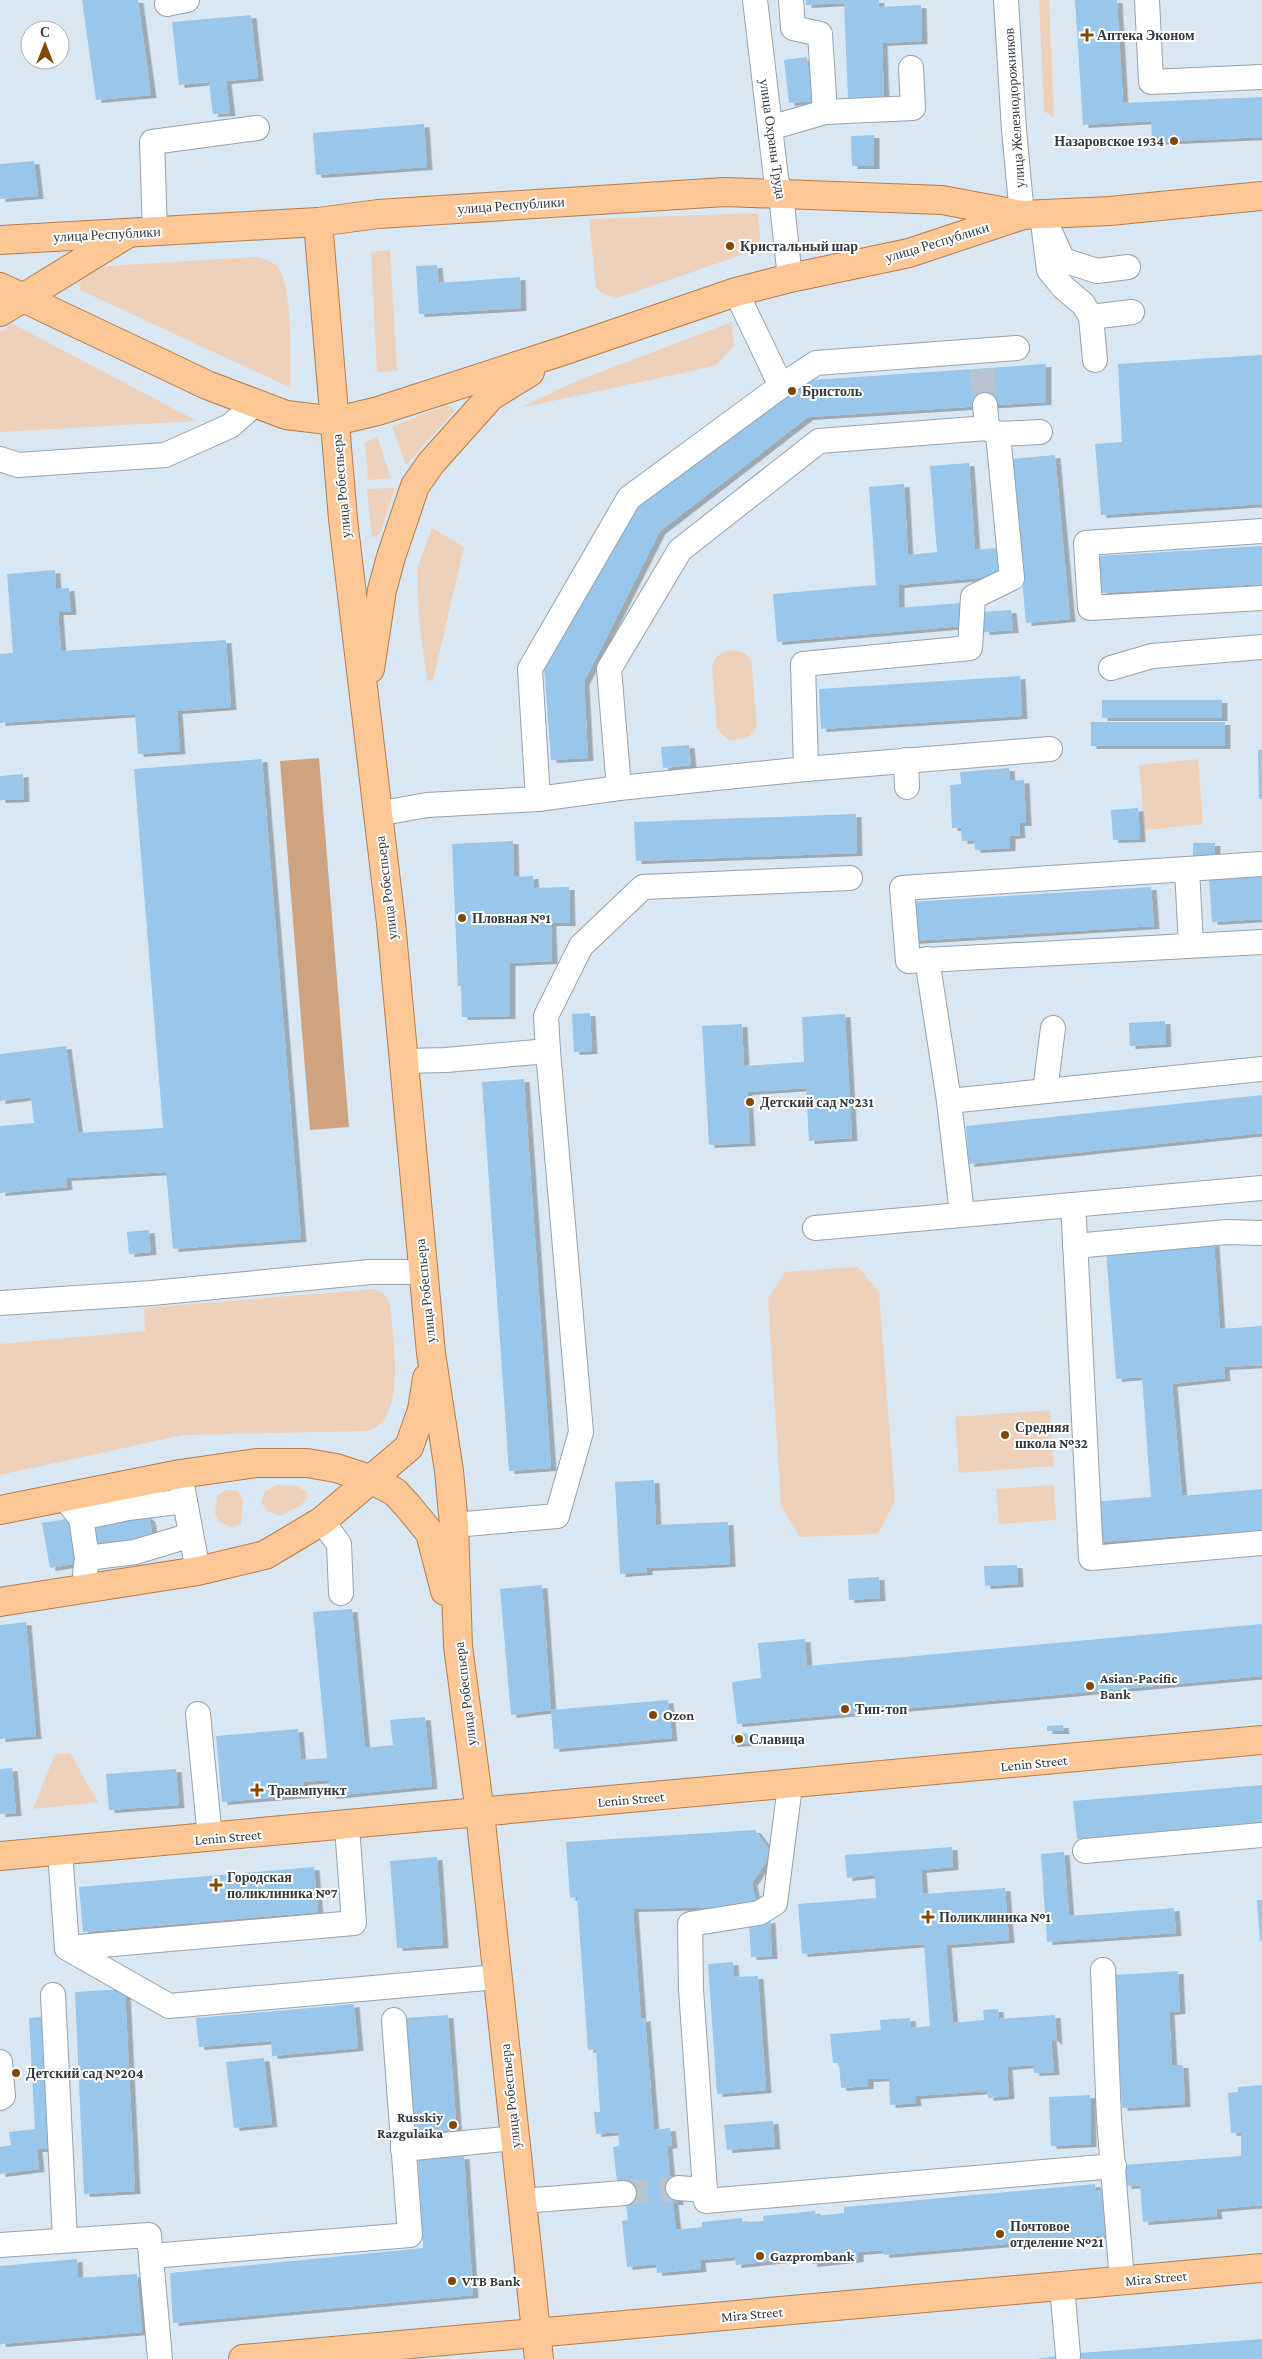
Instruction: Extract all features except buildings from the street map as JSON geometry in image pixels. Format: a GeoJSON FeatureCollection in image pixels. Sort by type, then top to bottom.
{"type":"FeatureCollection","features":[{"type":"Feature","properties":{"kind":"main road","name":"улица Республики"},"geometry":{"type":"LineString","coordinates":[[0,240],[318,222],[378,214],[725,192],[942,200],[1032,215]]}},
{"type":"Feature","properties":{"kind":"main road","name":"улица Республики"},"geometry":{"type":"LineString","coordinates":[[336,421],[378,411],[736,292],[790,278],[909,253],[1032,215],[1262,196]]}},
{"type":"Feature","properties":{"kind":"main road","name":"улица Робеспьера"},"geometry":{"type":"LineString","coordinates":[[318,222],[343,518],[391,923],[402,1061],[431,1353],[454,1526],[458,1646],[480,1813],[538,2346]]}},
{"type":"Feature","properties":{"kind":"main road"},"geometry":{"type":"LineString","coordinates":[[0,312],[128,234]]}},
{"type":"Feature","properties":{"kind":"main road"},"geometry":{"type":"LineString","coordinates":[[0,286],[207,384],[255,404],[286,415],[336,421]]}},
{"type":"Feature","properties":{"kind":"main road"},"geometry":{"type":"LineString","coordinates":[[365,704],[382,590],[415,486],[431,462],[491,396],[563,351]]}},
{"type":"Feature","properties":{"kind":"main road"},"geometry":{"type":"LineString","coordinates":[[0,1602],[198,1571],[265,1555],[322,1521],[409,1447],[422,1410],[431,1353]]}},
{"type":"Feature","properties":{"kind":"main road"},"geometry":{"type":"LineString","coordinates":[[0,1510],[180,1474],[256,1463],[307,1463],[336,1468],[370,1479],[395,1492],[430,1533],[458,1646]]}},
{"type":"Feature","properties":{"kind":"main road","name":"Lenin Street"},"geometry":{"type":"LineString","coordinates":[[0,1856],[347,1827],[1262,1740]]}},
{"type":"Feature","properties":{"kind":"main road","name":"Mira Street"},"geometry":{"type":"LineString","coordinates":[[243,2359],[538,2346],[1062,2286],[1262,2268]]}},
{"type":"Feature","properties":{"kind":"street","name":"улица Охраны Труда"},"geometry":{"type":"LineString","coordinates":[[755,0],[790,278]]}},
{"type":"Feature","properties":{"kind":"street"},"geometry":{"type":"LineString","coordinates":[[791,0],[793,28],[820,34],[825,112]]}},
{"type":"Feature","properties":{"kind":"street","name":"улица Железнодорожников"},"geometry":{"type":"LineString","coordinates":[[1006,0],[1014,130],[1032,215],[1049,270],[1087,311]]}},
{"type":"Feature","properties":{"kind":"street"},"geometry":{"type":"LineString","coordinates":[[1147,0],[1151,82],[1262,76]]}},
{"type":"Feature","properties":{"kind":"street"},"geometry":{"type":"LineString","coordinates":[[770,128],[825,112],[913,108],[911,68]]}},
{"type":"Feature","properties":{"kind":"street"},"geometry":{"type":"LineString","coordinates":[[155,232],[152,142],[257,128]]}},
{"type":"Feature","properties":{"kind":"street"},"geometry":{"type":"LineString","coordinates":[[1032,215],[1063,260],[1098,271],[1128,266]]}},
{"type":"Feature","properties":{"kind":"street"},"geometry":{"type":"LineString","coordinates":[[1095,360],[1087,311],[1098,271]]}},
{"type":"Feature","properties":{"kind":"street"},"geometry":{"type":"LineString","coordinates":[[736,292],[782,386]]}},
{"type":"Feature","properties":{"kind":"street"},"geometry":{"type":"LineString","coordinates":[[1087,311],[1132,312]]}},
{"type":"Feature","properties":{"kind":"street"},"geometry":{"type":"LineString","coordinates":[[538,799],[530,669],[629,498],[816,363],[982,359],[1017,348]]}},
{"type":"Feature","properties":{"kind":"street"},"geometry":{"type":"LineString","coordinates":[[0,459],[18,465],[165,455],[230,426],[255,404]]}},
{"type":"Feature","properties":{"kind":"street"},"geometry":{"type":"LineString","coordinates":[[806,770],[804,664],[970,648],[974,597],[1012,578],[993,431],[985,405]]}},
{"type":"Feature","properties":{"kind":"street"},"geometry":{"type":"LineString","coordinates":[[619,788],[608,669],[680,550],[819,441],[993,431],[1040,432]]}},
{"type":"Feature","properties":{"kind":"street"},"geometry":{"type":"LineString","coordinates":[[1262,531],[1086,543],[1090,608],[1262,598]]}},
{"type":"Feature","properties":{"kind":"street"},"geometry":{"type":"LineString","coordinates":[[1111,668],[1152,656],[1262,647]]}},
{"type":"Feature","properties":{"kind":"street"},"geometry":{"type":"LineString","coordinates":[[377,814],[427,805],[538,799],[619,788],[906,760],[1050,749]]}},
{"type":"Feature","properties":{"kind":"street"},"geometry":{"type":"LineString","coordinates":[[906,760],[907,787]]}},
{"type":"Feature","properties":{"kind":"street"},"geometry":{"type":"LineString","coordinates":[[1262,864],[902,888],[908,961],[1262,942]]}},
{"type":"Feature","properties":{"kind":"street"},"geometry":{"type":"LineString","coordinates":[[1187,869],[1191,945]]}},
{"type":"Feature","properties":{"kind":"street"},"geometry":{"type":"LineString","coordinates":[[454,1526],[557,1516],[581,1432],[546,1016],[580,946],[643,887],[850,878]]}},
{"type":"Feature","properties":{"kind":"street"},"geometry":{"type":"LineString","coordinates":[[927,960],[949,1101],[962,1214]]}},
{"type":"Feature","properties":{"kind":"street"},"geometry":{"type":"LineString","coordinates":[[1045,1090],[1053,1028]]}},
{"type":"Feature","properties":{"kind":"street"},"geometry":{"type":"LineString","coordinates":[[402,1061],[446,1060],[548,1051]]}},
{"type":"Feature","properties":{"kind":"street"},"geometry":{"type":"LineString","coordinates":[[949,1101],[1262,1069]]}},
{"type":"Feature","properties":{"kind":"street"},"geometry":{"type":"LineString","coordinates":[[815,1228],[1262,1188]]}},
{"type":"Feature","properties":{"kind":"street"},"geometry":{"type":"LineString","coordinates":[[1071,1206],[1075,1246],[1091,1558],[1262,1543]]}},
{"type":"Feature","properties":{"kind":"street"},"geometry":{"type":"LineString","coordinates":[[1075,1246],[1227,1232],[1262,1233]]}},
{"type":"Feature","properties":{"kind":"street"},"geometry":{"type":"LineString","coordinates":[[0,1303],[152,1293],[370,1272],[423,1272]]}},
{"type":"Feature","properties":{"kind":"street"},"geometry":{"type":"LineString","coordinates":[[180,1474],[198,1571]]}},
{"type":"Feature","properties":{"kind":"street"},"geometry":{"type":"LineString","coordinates":[[64,1497],[81,1518],[87,1558],[83,1590]]}},
{"type":"Feature","properties":{"kind":"street"},"geometry":{"type":"LineString","coordinates":[[81,1518],[128,1508],[185,1501]]}},
{"type":"Feature","properties":{"kind":"street"},"geometry":{"type":"LineString","coordinates":[[322,1521],[338,1544],[341,1593]]}},
{"type":"Feature","properties":{"kind":"street"},"geometry":{"type":"LineString","coordinates":[[87,1558],[136,1552],[191,1535]]}},
{"type":"Feature","properties":{"kind":"street"},"geometry":{"type":"LineString","coordinates":[[198,1714],[210,1838]]}},
{"type":"Feature","properties":{"kind":"street"},"geometry":{"type":"LineString","coordinates":[[790,1786],[775,1903],[759,1913],[690,1924],[691,1989],[706,2201],[1114,2166]]}},
{"type":"Feature","properties":{"kind":"street"},"geometry":{"type":"LineString","coordinates":[[67,1948],[354,1923],[347,1827]]}},
{"type":"Feature","properties":{"kind":"street"},"geometry":{"type":"LineString","coordinates":[[1085,1851],[1262,1835]]}},
{"type":"Feature","properties":{"kind":"street"},"geometry":{"type":"LineString","coordinates":[[60,1851],[67,1948]]}},
{"type":"Feature","properties":{"kind":"street"},"geometry":{"type":"LineString","coordinates":[[67,1948],[169,2006],[498,1977]]}},
{"type":"Feature","properties":{"kind":"street"},"geometry":{"type":"LineString","coordinates":[[1103,1970],[1109,2119],[1122,2281]]}},
{"type":"Feature","properties":{"kind":"street"},"geometry":{"type":"LineString","coordinates":[[53,1995],[65,2240]]}},
{"type":"Feature","properties":{"kind":"street"},"geometry":{"type":"LineString","coordinates":[[151,2256],[410,2235],[394,2020]]}},
{"type":"Feature","properties":{"kind":"street"},"geometry":{"type":"LineString","coordinates":[[0,2062],[3,2096],[0,2098]]}},
{"type":"Feature","properties":{"kind":"street"},"geometry":{"type":"LineString","coordinates":[[403,2149],[515,2138]]}},
{"type":"Feature","properties":{"kind":"street"},"geometry":{"type":"LineString","coordinates":[[678,2188],[705,2190]]}},
{"type":"Feature","properties":{"kind":"street"},"geometry":{"type":"LineString","coordinates":[[522,2201],[624,2193]]}},
{"type":"Feature","properties":{"kind":"street"},"geometry":{"type":"LineString","coordinates":[[0,2246],[150,2235],[160,2359]]}},
{"type":"Feature","properties":{"kind":"street"},"geometry":{"type":"LineString","coordinates":[[1062,2286],[1068,2355]]}},
{"type":"Feature","properties":{"kind":"shaded area"},"geometry":{"type":"Polygon","coordinates":[[[1039,0],[1049,0],[1054,118],[1044,111],[1039,0]]]}},
{"type":"Feature","properties":{"kind":"shaded area"},"geometry":{"type":"Polygon","coordinates":[[[758,213],[761,248],[618,298],[601,293],[596,288],[589,219],[758,213]]]}},
{"type":"Feature","properties":{"kind":"shaded area"},"geometry":{"type":"Polygon","coordinates":[[[390,250],[397,371],[377,372],[371,252],[390,250]]]}},
{"type":"Feature","properties":{"kind":"shaded area"},"geometry":{"type":"Polygon","coordinates":[[[255,257],[274,264],[279,269],[287,293],[290,326],[291,388],[80,290],[81,276],[107,266],[255,257]]]}},
{"type":"Feature","properties":{"kind":"shaded area"},"geometry":{"type":"Polygon","coordinates":[[[732,322],[734,346],[715,366],[520,408],[574,382],[732,322]]]}},
{"type":"Feature","properties":{"kind":"shaded area"},"geometry":{"type":"Polygon","coordinates":[[[13,324],[197,421],[0,432],[0,332],[13,324]]]}},
{"type":"Feature","properties":{"kind":"shaded area"},"geometry":{"type":"Polygon","coordinates":[[[443,406],[450,406],[455,411],[406,465],[392,427],[443,406]]]}},
{"type":"Feature","properties":{"kind":"shaded area"},"geometry":{"type":"Polygon","coordinates":[[[377,436],[391,478],[368,480],[365,443],[377,436]]]}},
{"type":"Feature","properties":{"kind":"shaded area"},"geometry":{"type":"Polygon","coordinates":[[[395,488],[380,534],[372,538],[367,489],[395,488]]]}},
{"type":"Feature","properties":{"kind":"shaded area"},"geometry":{"type":"Polygon","coordinates":[[[432,528],[464,547],[433,680],[427,681],[419,620],[417,569],[432,528]]]}},
{"type":"Feature","properties":{"kind":"shaded area"},"geometry":{"type":"Polygon","coordinates":[[[734,650],[744,653],[751,659],[757,727],[749,737],[729,741],[717,729],[712,666],[720,654],[734,650]]]}},
{"type":"Feature","properties":{"kind":"shaded area"},"geometry":{"type":"Polygon","coordinates":[[[319,758],[349,1127],[310,1130],[280,761],[319,758]]]}},
{"type":"Feature","properties":{"kind":"shaded area"},"geometry":{"type":"Polygon","coordinates":[[[1198,759],[1203,824],[1145,830],[1139,765],[1198,759]]]}},
{"type":"Feature","properties":{"kind":"shaded area"},"geometry":{"type":"Polygon","coordinates":[[[858,1267],[879,1292],[895,1501],[878,1534],[800,1537],[781,1506],[768,1299],[785,1272],[858,1267]]]}},
{"type":"Feature","properties":{"kind":"shaded area"},"geometry":{"type":"Polygon","coordinates":[[[375,1289],[384,1294],[390,1303],[395,1376],[389,1411],[380,1424],[367,1431],[183,1435],[0,1475],[0,1344],[145,1331],[144,1308],[375,1289]]]}},
{"type":"Feature","properties":{"kind":"shaded area"},"geometry":{"type":"Polygon","coordinates":[[[1050,1410],[1054,1466],[959,1473],[955,1417],[1050,1410]]]}},
{"type":"Feature","properties":{"kind":"shaded area"},"geometry":{"type":"Polygon","coordinates":[[[277,1485],[296,1486],[306,1491],[307,1499],[300,1506],[280,1516],[267,1511],[261,1502],[265,1491],[277,1485]]]}},
{"type":"Feature","properties":{"kind":"shaded area"},"geometry":{"type":"Polygon","coordinates":[[[1054,1485],[1056,1520],[999,1524],[996,1489],[1054,1485]]]}},
{"type":"Feature","properties":{"kind":"shaded area"},"geometry":{"type":"Polygon","coordinates":[[[226,1490],[238,1491],[243,1500],[241,1524],[233,1528],[221,1523],[215,1514],[217,1496],[226,1490]]]}},
{"type":"Feature","properties":{"kind":"shaded area"},"geometry":{"type":"Polygon","coordinates":[[[70,1753],[98,1802],[33,1809],[55,1754],[70,1753]]]}},
{"type":"Feature","properties":{"kind":"tunnel"},"geometry":{"type":"LineString","coordinates":[[982,369],[985,405]]}},
{"type":"Feature","properties":{"kind":"tunnel"},"geometry":{"type":"LineString","coordinates":[[624,2193],[678,2188]]}},
{"type":"Feature","properties":{"kind":"place","name":"Аптека Эконом"},"geometry":{"type":"Point","coordinates":[1087,35]}},
{"type":"Feature","properties":{"kind":"place","name":"Назаровское 1934"},"geometry":{"type":"Point","coordinates":[1174,141]}},
{"type":"Feature","properties":{"kind":"place","name":"Кристальный шар"},"geometry":{"type":"Point","coordinates":[730,246]}},
{"type":"Feature","properties":{"kind":"place","name":"Бристоль"},"geometry":{"type":"Point","coordinates":[792,391]}},
{"type":"Feature","properties":{"kind":"place","name":"Пловная №1"},"geometry":{"type":"Point","coordinates":[462,918]}},
{"type":"Feature","properties":{"kind":"place","name":"Детский сад №231"},"geometry":{"type":"Point","coordinates":[750,1102]}},
{"type":"Feature","properties":{"kind":"place","name":"Средняя школа №32"},"geometry":{"type":"Point","coordinates":[1005,1435]}},
{"type":"Feature","properties":{"kind":"place","name":"Asian-Pacific Bank"},"geometry":{"type":"Point","coordinates":[1090,1686]}},
{"type":"Feature","properties":{"kind":"place","name":"Тип-топ"},"geometry":{"type":"Point","coordinates":[845,1709]}},
{"type":"Feature","properties":{"kind":"place","name":"Ozon"},"geometry":{"type":"Point","coordinates":[653,1715]}},
{"type":"Feature","properties":{"kind":"place","name":"Славица"},"geometry":{"type":"Point","coordinates":[739,1739]}},
{"type":"Feature","properties":{"kind":"place","name":"Травмпункт"},"geometry":{"type":"Point","coordinates":[257,1790]}},
{"type":"Feature","properties":{"kind":"place","name":"Городская поликлиника №7"},"geometry":{"type":"Point","coordinates":[216,1885]}},
{"type":"Feature","properties":{"kind":"place","name":"Поликлиника №1"},"geometry":{"type":"Point","coordinates":[928,1917]}},
{"type":"Feature","properties":{"kind":"place","name":"Детский сад №204"},"geometry":{"type":"Point","coordinates":[16,2073]}},
{"type":"Feature","properties":{"kind":"place","name":"Russkiy Razgulaika"},"geometry":{"type":"Point","coordinates":[453,2125]}},
{"type":"Feature","properties":{"kind":"place","name":"Почтовое отделение №21"},"geometry":{"type":"Point","coordinates":[1000,2234]}},
{"type":"Feature","properties":{"kind":"place","name":"Gazprombank"},"geometry":{"type":"Point","coordinates":[760,2256]}},
{"type":"Feature","properties":{"kind":"place","name":"VTB Bank"},"geometry":{"type":"Point","coordinates":[452,2281]}}]}
